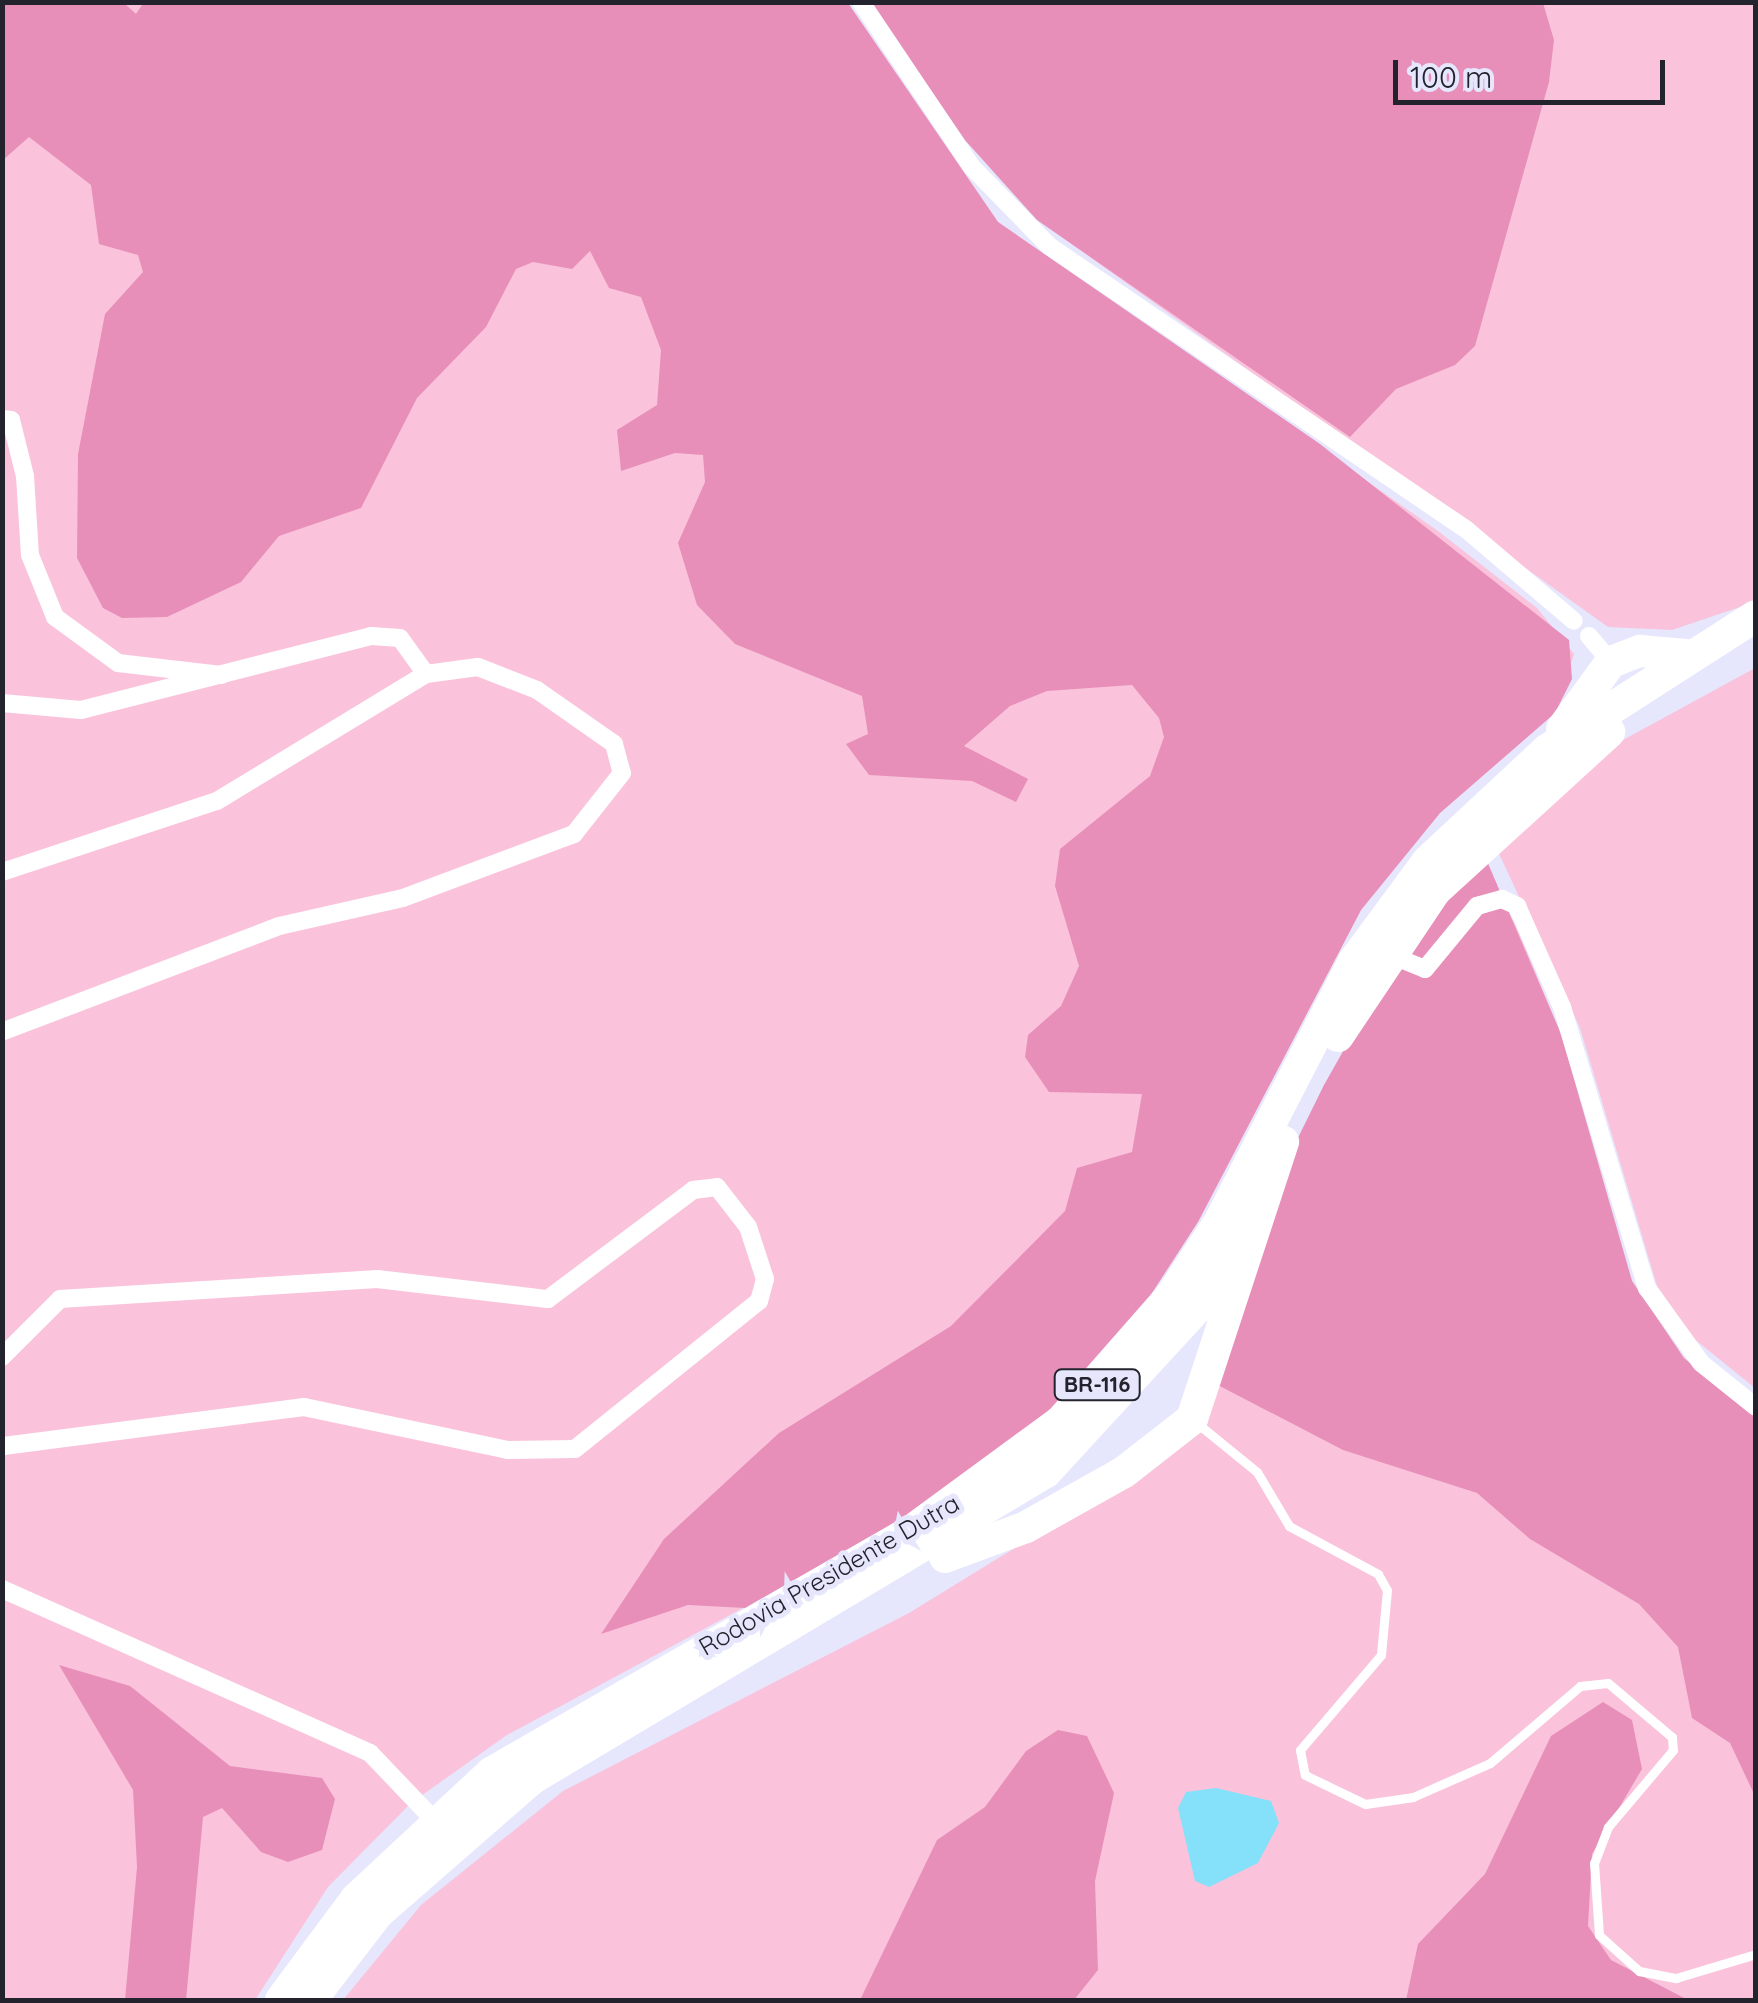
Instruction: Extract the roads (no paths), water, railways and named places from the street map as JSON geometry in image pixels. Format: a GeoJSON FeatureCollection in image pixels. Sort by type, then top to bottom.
{"type":"FeatureCollection","features":[{"type":"Feature","properties":{"kind":"highway","name":"Rodovia Presidente Dutra"},"geometry":{"type":"LineString","coordinates":[[281,2000],[356,1900],[434,1820],[564,1726],[910,1532],[1061,1420],[1172,1296],[1220,1222],[1298,1063],[1390,910],[1428,861],[1547,750],[1686,655],[1756,616]]}},
{"type":"Feature","properties":{"kind":"highway","name":"Rodovia Presidente Dutra"},"geometry":{"type":"LineString","coordinates":[[310,2000],[378,1913],[533,1778],[870,1585],[1046,1472],[1145,1374],[1197,1308],[1283,1142],[1388,954],[1524,801],[1598,740],[1756,639]]}},
{"type":"Feature","properties":{"kind":"highway"},"geometry":{"type":"LineString","coordinates":[[1547,750],[1611,662],[1640,652],[1686,655]]}},
{"type":"Feature","properties":{"kind":"highway"},"geometry":{"type":"LineString","coordinates":[[870,1585],[1026,1527],[1124,1472],[1192,1419],[1283,1142]]}},
{"type":"Feature","properties":{"kind":"street"},"geometry":{"type":"LineString","coordinates":[[861,2],[971,166],[1020,220],[1466,530],[1574,621]]}},
{"type":"Feature","properties":{"kind":"street"},"geometry":{"type":"LineString","coordinates":[[2,419],[11,420],[25,476],[30,556],[55,617],[118,664],[227,676]]}},
{"type":"Feature","properties":{"kind":"street"},"geometry":{"type":"LineString","coordinates":[[2,703],[81,710],[227,676],[371,636],[400,638],[426,674]]}},
{"type":"Feature","properties":{"kind":"street"},"geometry":{"type":"LineString","coordinates":[[1589,636],[1611,662]]}},
{"type":"Feature","properties":{"kind":"street"},"geometry":{"type":"LineString","coordinates":[[2,872],[217,801],[426,674],[478,667],[538,690],[614,744],[622,773],[574,834],[403,898],[279,926],[2,1032]]}},
{"type":"Feature","properties":{"kind":"street"},"geometry":{"type":"LineString","coordinates":[[1388,954],[1425,969],[1477,906],[1502,898],[1517,906],[1562,1007],[1647,1288],[1701,1363],[1756,1407]]}},
{"type":"Feature","properties":{"kind":"street"},"geometry":{"type":"LineString","coordinates":[[2,1357],[60,1299],[377,1279],[548,1299],[693,1190],[717,1187],[748,1226],[765,1279],[758,1302],[575,1448],[508,1450],[304,1407],[2,1446]]}},
{"type":"Feature","properties":{"kind":"street"},"geometry":{"type":"LineString","coordinates":[[2,1589],[370,1753],[434,1820]]}},
{"type":"Feature","properties":{"kind":"lane"},"geometry":{"type":"LineString","coordinates":[[1192,1419],[1257,1472],[1289,1526],[1378,1574],[1387,1590],[1381,1656],[1300,1750],[1305,1774],[1365,1804],[1413,1797],[1490,1764],[1580,1686],[1608,1683],[1672,1737],[1674,1750],[1608,1827],[1594,1863],[1599,1935],[1638,1972],[1676,1978],[1756,1954]]}},
{"type":"Feature","properties":{"kind":"water"},"geometry":{"type":"Polygon","coordinates":[[[1216,1788],[1271,1801],[1279,1823],[1258,1863],[1209,1887],[1195,1881],[1178,1808],[1186,1792],[1216,1788]]]}}]}
